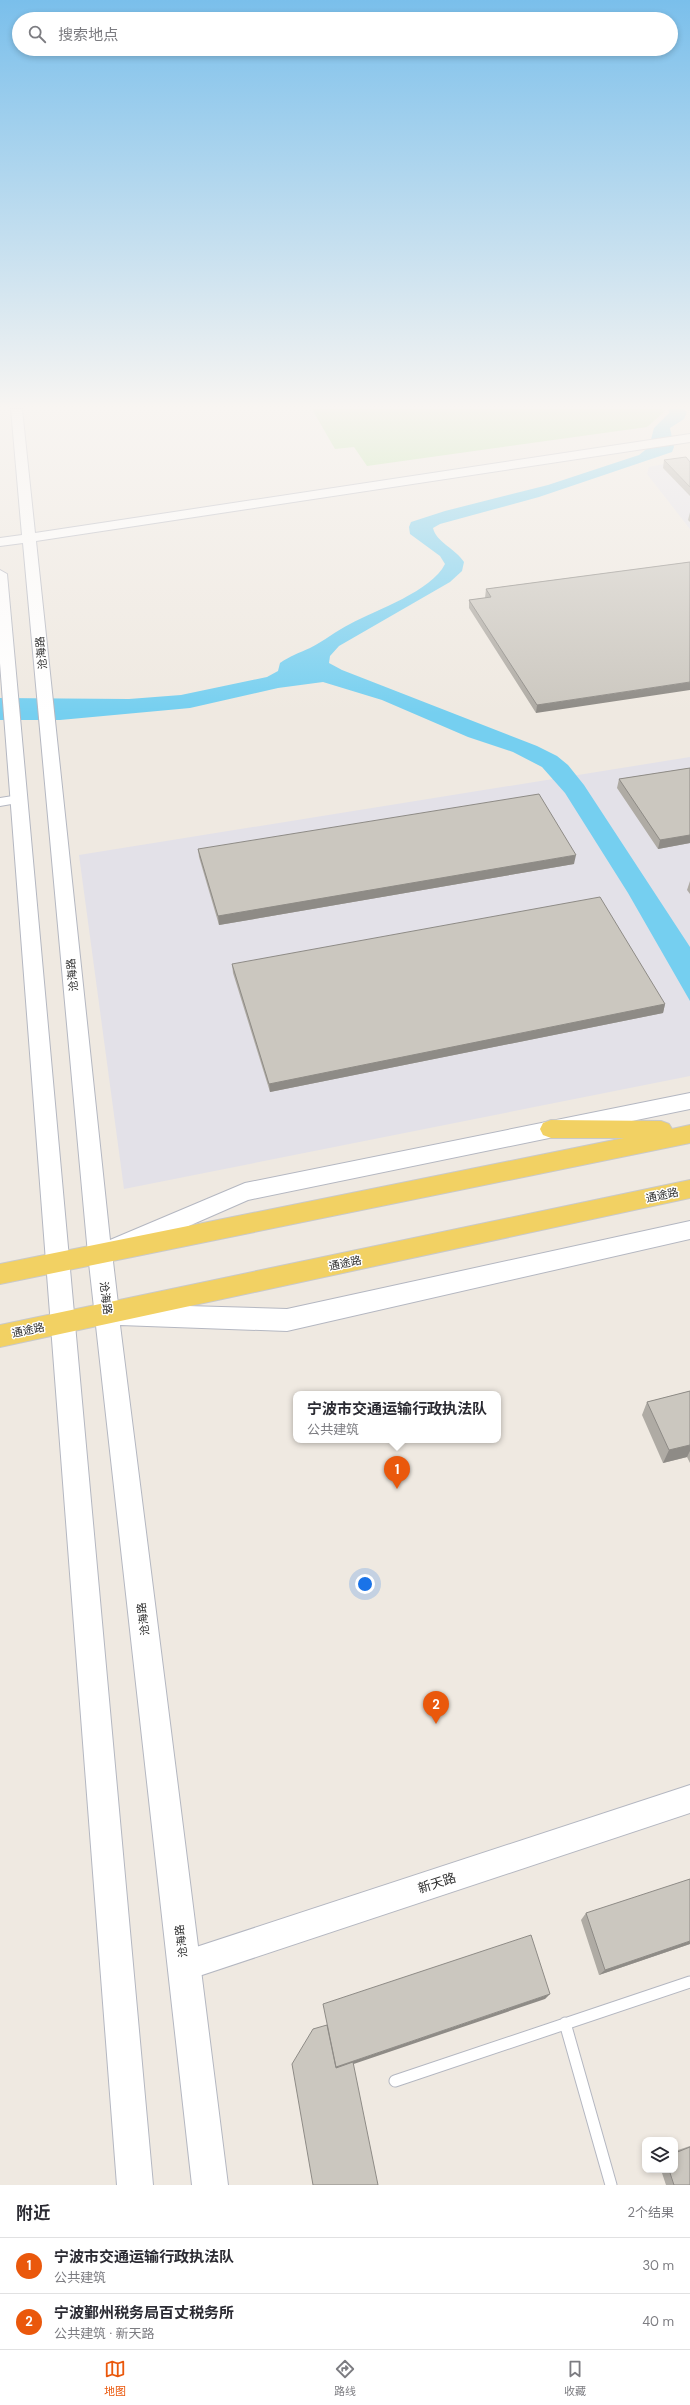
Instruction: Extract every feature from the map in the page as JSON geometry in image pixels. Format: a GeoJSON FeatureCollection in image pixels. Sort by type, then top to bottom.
{"type":"FeatureCollection","features":[{"type":"Feature","properties":{"kind":"main road","name":"沧海路"},"geometry":{"type":"LineString","coordinates":[[27,511],[100,1254],[210,2185]]}},
{"type":"Feature","properties":{"kind":"main road"},"geometry":{"type":"LineString","coordinates":[[0,542],[29,532],[165,511]]}},
{"type":"Feature","properties":{"kind":"main road"},"geometry":{"type":"LineString","coordinates":[[0,530],[29,532],[177,511]]}},
{"type":"Feature","properties":{"kind":"main road"},"geometry":{"type":"LineString","coordinates":[[0,574],[12,722],[10,801],[58,1262],[135,2185]]}},
{"type":"Feature","properties":{"kind":"main road"},"geometry":{"type":"LineString","coordinates":[[100,1254],[245,1192],[690,1101]]}},
{"type":"Feature","properties":{"kind":"main road"},"geometry":{"type":"LineString","coordinates":[[551,1129],[690,1132]]}},
{"type":"Feature","properties":{"kind":"main road"},"geometry":{"type":"LineString","coordinates":[[0,1274],[690,1132]]}},
{"type":"Feature","properties":{"kind":"main road","name":"通途路"},"geometry":{"type":"LineString","coordinates":[[0,1336],[690,1189]]}},
{"type":"Feature","properties":{"kind":"main road"},"geometry":{"type":"LineString","coordinates":[[108,1314],[287,1320],[690,1230]]}},
{"type":"Feature","properties":{"kind":"street","name":"新天路"},"geometry":{"type":"LineString","coordinates":[[184,1966],[690,1799]]}},
{"type":"Feature","properties":{"kind":"lane"},"geometry":{"type":"LineString","coordinates":[[395,2080],[690,1982]]}},
{"type":"Feature","properties":{"kind":"lane"},"geometry":{"type":"LineString","coordinates":[[565,2023],[611,2185]]}},
{"type":"Feature","properties":{"kind":"shaded area"},"geometry":{"type":"Polygon","coordinates":[[[676,511],[690,511],[690,529],[676,511]]]}},
{"type":"Feature","properties":{"kind":"shaded area"},"geometry":{"type":"Polygon","coordinates":[[[690,757],[690,1076],[124,1189],[79,855],[690,757]]]}},
{"type":"Feature","properties":{"kind":"water"},"geometry":{"type":"Polygon","coordinates":[[[445,511],[488,511],[440,524],[433,528],[438,537],[464,562],[462,571],[450,582],[339,646],[330,656],[329,663],[342,670],[537,746],[557,756],[568,765],[584,785],[690,947],[690,1001],[628,893],[565,793],[542,767],[513,752],[468,737],[382,700],[323,682],[278,688],[190,708],[60,720],[0,720],[0,698],[129,699],[181,695],[267,677],[278,671],[280,663],[291,656],[310,648],[350,624],[402,599],[428,583],[438,574],[445,564],[440,556],[410,534],[409,527],[411,522],[445,511]]]}},
{"type":"Feature","properties":{"kind":"building"},"geometry":{"type":"Polygon","coordinates":[[[690,562],[690,682],[537,705],[469,600],[491,597],[486,589],[690,562]]]}},
{"type":"Feature","properties":{"kind":"building"},"geometry":{"type":"Polygon","coordinates":[[[690,768],[690,835],[660,840],[619,779],[690,768]]]}},
{"type":"Feature","properties":{"kind":"building"},"geometry":{"type":"Polygon","coordinates":[[[539,794],[576,855],[218,916],[198,849],[539,794]]]}},
{"type":"Feature","properties":{"kind":"building"},"geometry":{"type":"Polygon","coordinates":[[[600,897],[665,1004],[269,1084],[232,964],[600,897]]]}},
{"type":"Feature","properties":{"kind":"building"},"geometry":{"type":"Polygon","coordinates":[[[690,1391],[690,1445],[669,1450],[647,1402],[690,1391]]]}},
{"type":"Feature","properties":{"kind":"building"},"geometry":{"type":"Polygon","coordinates":[[[690,1879],[690,1941],[605,1970],[586,1913],[690,1879]]]}},
{"type":"Feature","properties":{"kind":"building"},"geometry":{"type":"Polygon","coordinates":[[[531,1935],[550,1994],[336,2067],[323,2004],[531,1935]]]}},
{"type":"Feature","properties":{"kind":"building"},"geometry":{"type":"Polygon","coordinates":[[[327,2025],[336,2068],[353,2062],[378,2185],[313,2185],[292,2064],[313,2029],[327,2025]]]}},
{"type":"Feature","properties":{"kind":"building"},"geometry":{"type":"Polygon","coordinates":[[[690,2147],[690,2185],[674,2185],[670,2173],[678,2173],[678,2152],[690,2147]]]}},
{"type":"Feature","properties":{"kind":"place","name":"宁波市交通运输行政执法队"},"geometry":{"type":"Point","coordinates":[397,1489]}},
{"type":"Feature","properties":{"kind":"place","name":"宁波鄞州税务局百丈税务所"},"geometry":{"type":"Point","coordinates":[436,1724]}}]}
